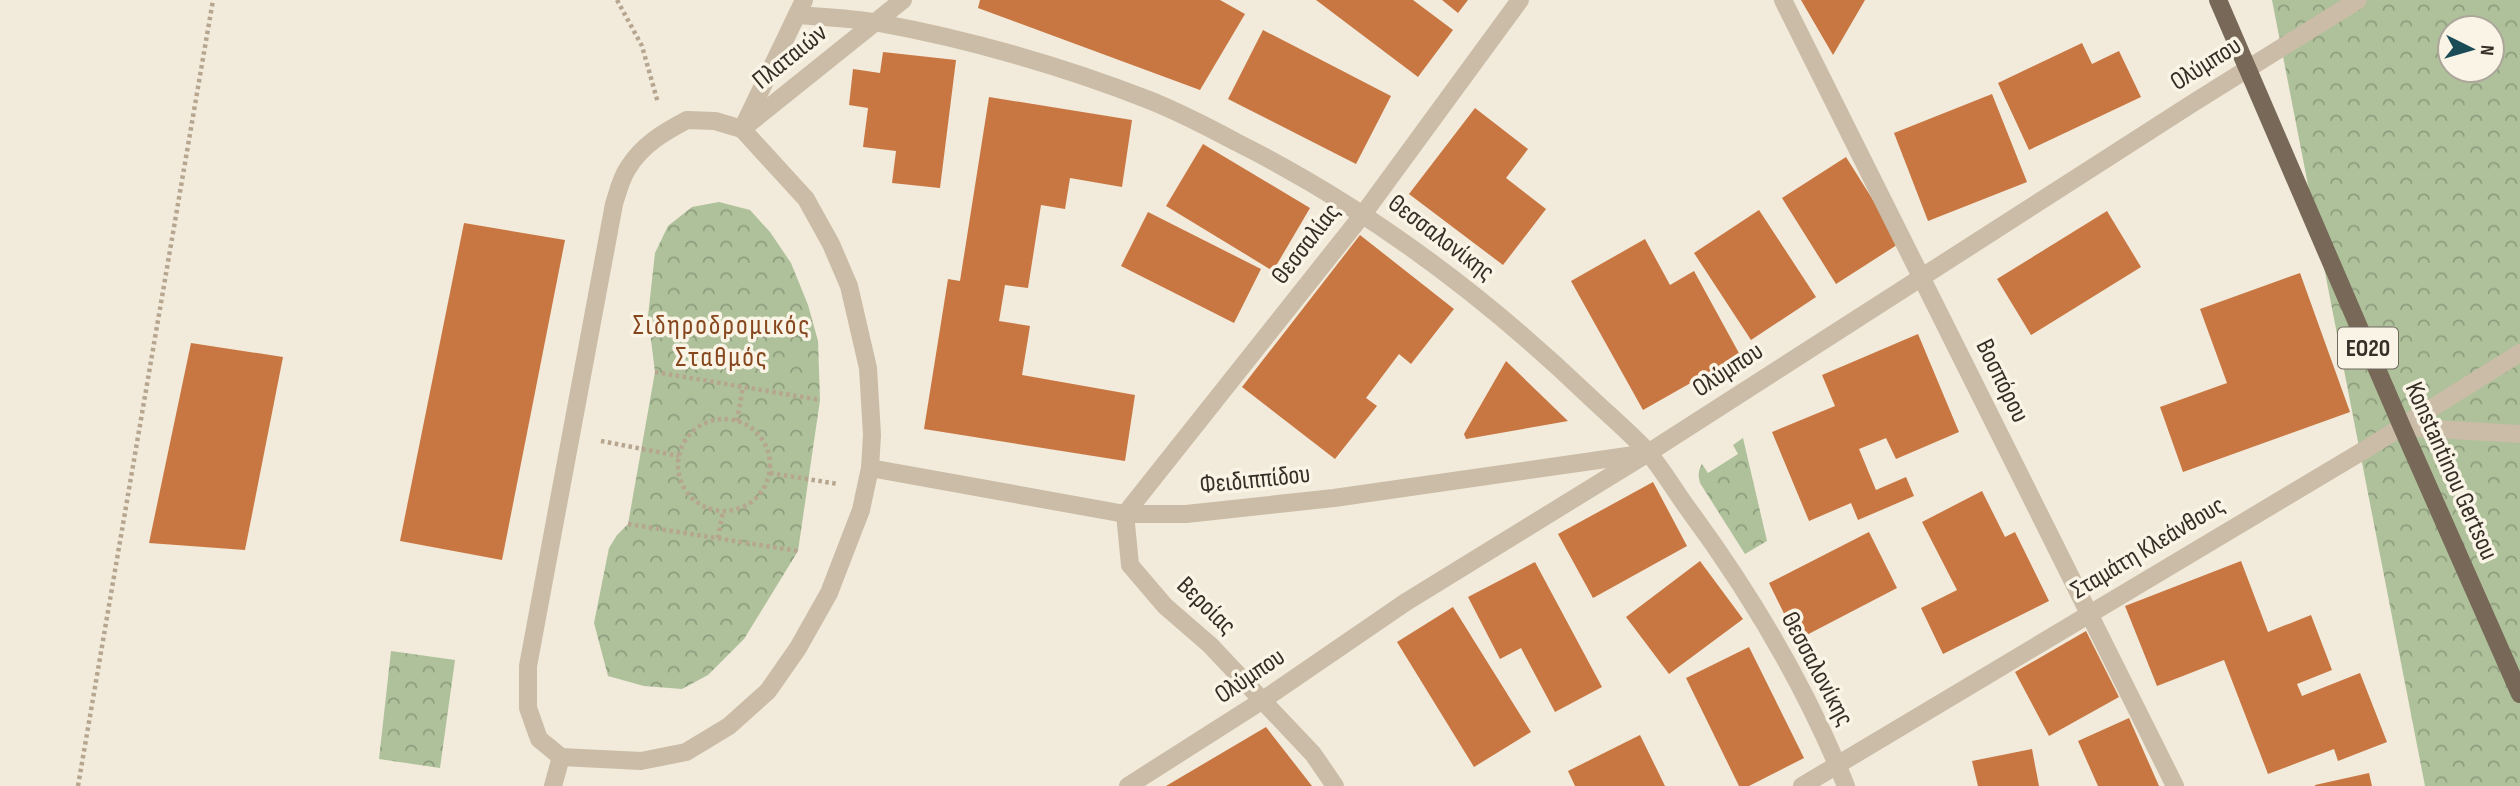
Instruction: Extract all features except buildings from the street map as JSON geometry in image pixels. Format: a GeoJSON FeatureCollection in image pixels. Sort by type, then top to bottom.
{"type":"FeatureCollection","features":[{"type":"Feature","properties":{"kind":"main road","name":"Konstantinou Gertsou"},"geometry":{"type":"LineString","coordinates":[[2218,0],[2520,694]]}},
{"type":"Feature","properties":{"kind":"street","name":"Πλαταιών"},"geometry":{"type":"LineString","coordinates":[[742,129],[903,0]]}},
{"type":"Feature","properties":{"kind":"street","name":"Θεσσαλίας"},"geometry":{"type":"LineString","coordinates":[[1125,514],[1364,213],[1520,0]]}},
{"type":"Feature","properties":{"kind":"street","name":"Βοσπόρου"},"geometry":{"type":"LineString","coordinates":[[1783,0],[2175,786]]}},
{"type":"Feature","properties":{"kind":"street","name":"Ολύμπου"},"geometry":{"type":"LineString","coordinates":[[1128,786],[1263,700],[1406,602],[1648,453],[2358,0]]}},
{"type":"Feature","properties":{"kind":"street"},"geometry":{"type":"LineString","coordinates":[[742,129],[800,7]]}},
{"type":"Feature","properties":{"kind":"street","name":"Θεσσαλονίκης"},"geometry":{"type":"LineString","coordinates":[[800,7],[957,40],[1150,100],[1252,149],[1364,213],[1464,286],[1544,353],[1648,453],[1710,538],[1763,623],[1802,692],[1846,786]]}},
{"type":"Feature","properties":{"kind":"street"},"geometry":{"type":"LineString","coordinates":[[687,120],[715,121],[742,129],[806,199],[831,244],[849,286],[868,368],[871,414],[870,468],[861,509],[829,593],[804,637],[768,691],[729,726],[686,752],[640,761],[561,757],[539,739],[528,708],[528,666],[614,204],[627,169],[645,148],[666,131],[687,120]]}},
{"type":"Feature","properties":{"kind":"street","name":"Σταμάτη Κλεάνθους"},"geometry":{"type":"LineString","coordinates":[[1802,786],[2520,354]]}},
{"type":"Feature","properties":{"kind":"street"},"geometry":{"type":"LineString","coordinates":[[2402,427],[2520,435]]}},
{"type":"Feature","properties":{"kind":"street","name":"Φειδιππίδου"},"geometry":{"type":"LineString","coordinates":[[870,468],[1125,514],[1185,514],[1259,508],[1648,453]]}},
{"type":"Feature","properties":{"kind":"street","name":"Βεροίας"},"geometry":{"type":"LineString","coordinates":[[1125,514],[1130,565],[1165,606],[1210,645],[1314,754],[1335,786]]}},
{"type":"Feature","properties":{"kind":"street"},"geometry":{"type":"LineString","coordinates":[[553,786],[561,757]]}},
{"type":"Feature","properties":{"kind":"path"},"geometry":{"type":"LineString","coordinates":[[78,786],[213,0]]}},
{"type":"Feature","properties":{"kind":"path"},"geometry":{"type":"LineString","coordinates":[[617,0],[642,46],[666,131]]}},
{"type":"Feature","properties":{"kind":"path"},"geometry":{"type":"LineString","coordinates":[[655,372],[820,400]]}},
{"type":"Feature","properties":{"kind":"path"},"geometry":{"type":"LineString","coordinates":[[737,421],[743,387]]}},
{"type":"Feature","properties":{"kind":"path"},"geometry":{"type":"LineString","coordinates":[[723,419],[737,421],[753,428],[764,440],[770,473],[764,488],[753,501],[739,508],[723,511],[707,507],[694,499],[684,486],[679,472],[679,456],[685,441],[695,430],[708,422],[723,419]]}},
{"type":"Feature","properties":{"kind":"path"},"geometry":{"type":"LineString","coordinates":[[571,435],[679,456]]}},
{"type":"Feature","properties":{"kind":"path"},"geometry":{"type":"LineString","coordinates":[[770,473],[865,488]]}},
{"type":"Feature","properties":{"kind":"path"},"geometry":{"type":"LineString","coordinates":[[718,538],[723,511]]}},
{"type":"Feature","properties":{"kind":"path"},"geometry":{"type":"LineString","coordinates":[[628,524],[798,551]]}},
{"type":"Feature","properties":{"kind":"green space"},"geometry":{"type":"Polygon","coordinates":[[[2272,0],[2520,0],[2520,786],[2425,786],[2272,0]]]}},
{"type":"Feature","properties":{"kind":"green space"},"geometry":{"type":"Polygon","coordinates":[[[719,202],[750,210],[770,232],[791,263],[808,305],[818,341],[820,400],[798,551],[744,639],[708,675],[682,689],[644,686],[608,676],[594,623],[609,548],[628,524],[655,372],[648,316],[655,253],[668,226],[692,207],[719,202]]]}},
{"type":"Feature","properties":{"kind":"green space"},"geometry":{"type":"Polygon","coordinates":[[[1743,438],[1767,541],[1745,554],[1700,483],[1699,475],[1702,464],[1708,473],[1738,454],[1733,445],[1743,438]]]}},
{"type":"Feature","properties":{"kind":"green space"},"geometry":{"type":"Polygon","coordinates":[[[391,651],[455,660],[440,768],[379,759],[391,651]]]}},
{"type":"Feature","properties":{"kind":"district","name":"Σιδηροδρομικός Σταθμός"},"geometry":{"type":"Point","coordinates":[722,341]}}]}
